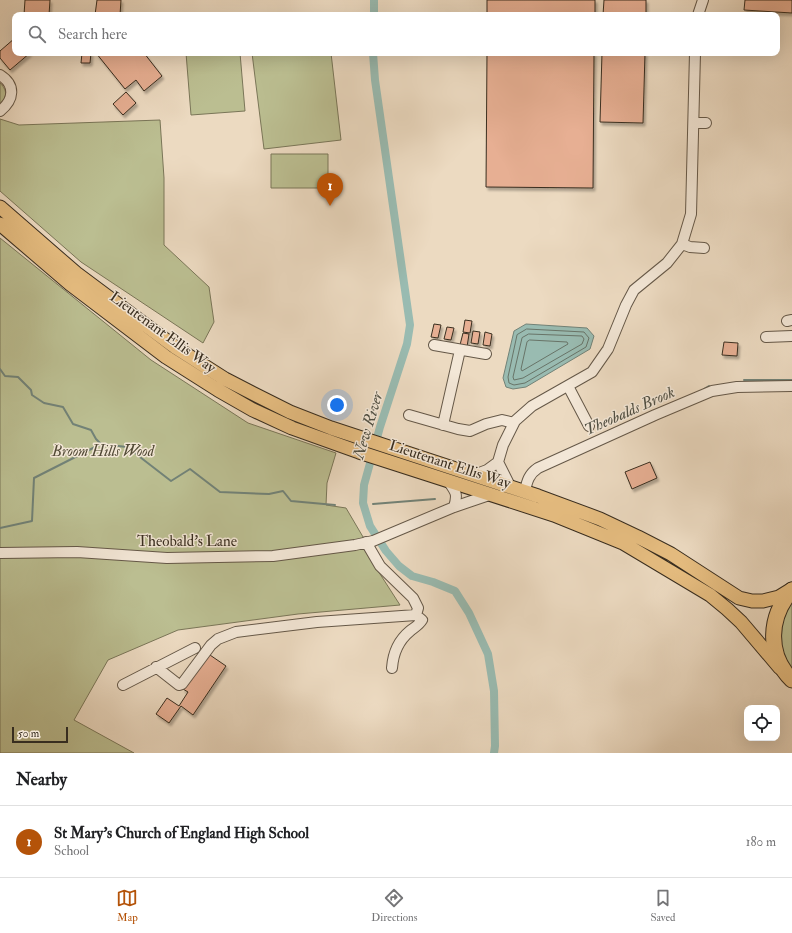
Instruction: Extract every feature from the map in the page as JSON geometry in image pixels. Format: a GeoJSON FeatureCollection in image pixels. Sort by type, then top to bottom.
{"type":"FeatureCollection","features":[{"type":"Feature","properties":{"kind":"highway"},"geometry":{"type":"LineString","coordinates":[[789,677],[775,648],[773,635],[779,607],[792,590]]}},
{"type":"Feature","properties":{"kind":"main road","name":"Lieutenant Ellis Way"},"geometry":{"type":"LineString","coordinates":[[0,207],[76,273],[175,347],[225,379],[290,412],[364,440],[525,491],[600,519],[670,554],[739,598],[752,601],[763,601],[779,597],[792,590]]}},
{"type":"Feature","properties":{"kind":"main road","name":"Lieutenant Ellis Way"},"geometry":{"type":"LineString","coordinates":[[0,224],[70,284],[166,357],[194,376],[253,410],[292,428],[359,452],[554,515],[623,543],[710,595],[741,622],[789,677]]}},
{"type":"Feature","properties":{"kind":"street"},"geometry":{"type":"LineString","coordinates":[[699,12],[703,0]]}},
{"type":"Feature","properties":{"kind":"street"},"geometry":{"type":"LineString","coordinates":[[474,475],[487,470],[498,462],[503,445],[514,423],[532,406],[592,372],[608,349],[626,305],[634,290],[667,263],[682,244],[691,214],[695,56]]}},
{"type":"Feature","properties":{"kind":"street"},"geometry":{"type":"LineString","coordinates":[[0,75],[7,80],[12,93],[7,106],[0,111]]}},
{"type":"Feature","properties":{"kind":"street"},"geometry":{"type":"LineString","coordinates":[[694,123],[706,123]]}},
{"type":"Feature","properties":{"kind":"street"},"geometry":{"type":"LineString","coordinates":[[682,244],[690,247],[704,248]]}},
{"type":"Feature","properties":{"kind":"street"},"geometry":{"type":"LineString","coordinates":[[766,337],[792,336]]}},
{"type":"Feature","properties":{"kind":"street"},"geometry":{"type":"LineString","coordinates":[[434,345],[486,354]]}},
{"type":"Feature","properties":{"kind":"street"},"geometry":{"type":"LineString","coordinates":[[444,425],[460,350]]}},
{"type":"Feature","properties":{"kind":"street"},"geometry":{"type":"LineString","coordinates":[[568,386],[589,426]]}},
{"type":"Feature","properties":{"kind":"street"},"geometry":{"type":"LineString","coordinates":[[525,491],[531,472],[538,468],[712,391],[737,387],[792,386]]}},
{"type":"Feature","properties":{"kind":"street"},"geometry":{"type":"LineString","coordinates":[[410,415],[470,431],[486,424],[502,420],[514,423]]}},
{"type":"Feature","properties":{"kind":"street"},"geometry":{"type":"LineString","coordinates":[[498,462],[510,486]]}},
{"type":"Feature","properties":{"kind":"street"},"geometry":{"type":"LineString","coordinates":[[448,481],[456,493],[454,507]]}},
{"type":"Feature","properties":{"kind":"street"},"geometry":{"type":"LineString","coordinates":[[454,507],[492,494]]}},
{"type":"Feature","properties":{"kind":"street","name":"Theobald's Lane"},"geometry":{"type":"LineString","coordinates":[[0,553],[77,552],[167,558],[273,556],[370,542],[454,507]]}},
{"type":"Feature","properties":{"kind":"street"},"geometry":{"type":"LineString","coordinates":[[370,542],[380,566],[413,598],[418,608],[416,616]]}},
{"type":"Feature","properties":{"kind":"street"},"geometry":{"type":"LineString","coordinates":[[156,667],[179,685],[182,684],[211,645],[218,640],[236,632],[310,623],[416,616],[422,620],[420,624],[409,632],[398,644],[394,654],[392,668]]}},
{"type":"Feature","properties":{"kind":"street"},"geometry":{"type":"LineString","coordinates":[[123,685],[195,648]]}},
{"type":"Feature","properties":{"kind":"green space"},"geometry":{"type":"Polygon","coordinates":[[[186,56],[240,56],[245,111],[191,115],[186,56]]]}},
{"type":"Feature","properties":{"kind":"green space"},"geometry":{"type":"Polygon","coordinates":[[[252,56],[331,56],[341,140],[264,149],[252,56]]]}},
{"type":"Feature","properties":{"kind":"green space"},"geometry":{"type":"Polygon","coordinates":[[[0,83],[5,89],[6,95],[0,108],[0,83]]]}},
{"type":"Feature","properties":{"kind":"green space"},"geometry":{"type":"Polygon","coordinates":[[[0,119],[19,125],[160,120],[164,178],[164,245],[209,287],[214,322],[203,343],[81,262],[0,191],[0,119]]]}},
{"type":"Feature","properties":{"kind":"green space"},"geometry":{"type":"Polygon","coordinates":[[[271,154],[328,154],[328,188],[271,188],[271,154]]]}},
{"type":"Feature","properties":{"kind":"green space","name":"Broom Hills Wood"},"geometry":{"type":"Polygon","coordinates":[[[0,238],[151,360],[248,423],[336,453],[327,483],[326,505],[346,508],[366,542],[362,546],[400,605],[298,614],[178,630],[108,660],[74,720],[134,753],[0,753],[0,238]]]}},
{"type":"Feature","properties":{"kind":"green space"},"geometry":{"type":"Polygon","coordinates":[[[792,597],[792,673],[787,667],[777,636],[792,597]]]}},
{"type":"Feature","properties":{"kind":"water"},"geometry":{"type":"Polygon","coordinates":[[[526,324],[587,328],[594,336],[590,349],[526,387],[513,389],[506,387],[503,378],[514,331],[526,324]]]}},
{"type":"Feature","properties":{"kind":"building"},"geometry":{"type":"Polygon","coordinates":[[[25,0],[50,0],[49,12],[24,12],[25,0]]]}},
{"type":"Feature","properties":{"kind":"building"},"geometry":{"type":"Polygon","coordinates":[[[97,0],[121,0],[120,12],[95,12],[97,0]]]}},
{"type":"Feature","properties":{"kind":"building"},"geometry":{"type":"Polygon","coordinates":[[[487,0],[595,0],[595,12],[487,12],[487,0]]]}},
{"type":"Feature","properties":{"kind":"building"},"geometry":{"type":"Polygon","coordinates":[[[604,0],[646,0],[646,12],[603,12],[604,0]]]}},
{"type":"Feature","properties":{"kind":"building"},"geometry":{"type":"Polygon","coordinates":[[[745,0],[792,0],[792,13],[744,10],[745,0]]]}},
{"type":"Feature","properties":{"kind":"building"},"geometry":{"type":"Polygon","coordinates":[[[12,41],[12,56],[26,56],[10,70],[0,58],[0,51],[12,41]]]}},
{"type":"Feature","properties":{"kind":"building"},"geometry":{"type":"Polygon","coordinates":[[[82,56],[91,56],[90,63],[81,63],[82,56]]]}},
{"type":"Feature","properties":{"kind":"building"},"geometry":{"type":"Polygon","coordinates":[[[98,56],[146,56],[162,76],[144,91],[136,80],[125,89],[98,56]]]}},
{"type":"Feature","properties":{"kind":"building"},"geometry":{"type":"Polygon","coordinates":[[[487,56],[594,56],[593,188],[486,187],[487,56]]]}},
{"type":"Feature","properties":{"kind":"building"},"geometry":{"type":"Polygon","coordinates":[[[602,56],[645,56],[643,123],[600,122],[602,56]]]}},
{"type":"Feature","properties":{"kind":"building"},"geometry":{"type":"Polygon","coordinates":[[[126,92],[136,103],[123,115],[113,104],[126,92]]]}},
{"type":"Feature","properties":{"kind":"building"},"geometry":{"type":"Polygon","coordinates":[[[465,320],[472,321],[470,333],[463,332],[465,320]]]}},
{"type":"Feature","properties":{"kind":"building"},"geometry":{"type":"Polygon","coordinates":[[[434,324],[441,325],[438,338],[431,337],[434,324]]]}},
{"type":"Feature","properties":{"kind":"building"},"geometry":{"type":"Polygon","coordinates":[[[447,327],[454,328],[451,340],[444,339],[447,327]]]}},
{"type":"Feature","properties":{"kind":"building"},"geometry":{"type":"Polygon","coordinates":[[[473,331],[480,332],[478,344],[471,343],[473,331]]]}},
{"type":"Feature","properties":{"kind":"building"},"geometry":{"type":"Polygon","coordinates":[[[485,332],[492,334],[490,346],[483,345],[485,332]]]}},
{"type":"Feature","properties":{"kind":"building"},"geometry":{"type":"Polygon","coordinates":[[[463,333],[469,334],[467,347],[460,345],[463,333]]]}},
{"type":"Feature","properties":{"kind":"building"},"geometry":{"type":"Polygon","coordinates":[[[724,342],[738,343],[737,356],[722,355],[724,342]]]}},
{"type":"Feature","properties":{"kind":"building"},"geometry":{"type":"Polygon","coordinates":[[[650,462],[657,478],[632,489],[625,472],[650,462]]]}},
{"type":"Feature","properties":{"kind":"building"},"geometry":{"type":"Polygon","coordinates":[[[207,653],[226,666],[193,715],[181,706],[169,723],[156,714],[167,698],[179,706],[188,692],[183,689],[207,653]]]}},
{"type":"Feature","properties":{"kind":"waterway","name":"New River"},"geometry":{"type":"LineString","coordinates":[[374,0],[374,12]]}},
{"type":"Feature","properties":{"kind":"waterway","name":"New River"},"geometry":{"type":"LineString","coordinates":[[373,56],[375,80],[410,325],[407,344],[380,427],[364,485],[363,503],[370,526],[386,551],[399,566],[412,576],[433,582],[455,591],[469,613],[488,654],[494,691],[494,753]]}},
{"type":"Feature","properties":{"kind":"waterway","name":"Theobalds Brook"},"geometry":{"type":"LineString","coordinates":[[0,369],[5,376],[18,377],[31,390],[32,395],[44,403],[63,407],[73,424],[91,430],[101,444],[127,447],[171,481],[190,469],[220,492],[269,494],[283,491],[291,501],[335,505]]}},
{"type":"Feature","properties":{"kind":"waterway","name":"Theobalds Brook"},"geometry":{"type":"LineString","coordinates":[[744,380],[792,380]]}},
{"type":"Feature","properties":{"kind":"waterway","name":"Theobalds Brook"},"geometry":{"type":"LineString","coordinates":[[704,389],[709,386]]}},
{"type":"Feature","properties":{"kind":"waterway"},"geometry":{"type":"LineString","coordinates":[[0,528],[32,521],[34,478],[101,444]]}},
{"type":"Feature","properties":{"kind":"waterway","name":"Theobalds Brook"},"geometry":{"type":"LineString","coordinates":[[373,504],[435,499]]}},
{"type":"Feature","properties":{"kind":"place","name":"St Mary's Church of England High School"},"geometry":{"type":"Point","coordinates":[330,206]}}]}
